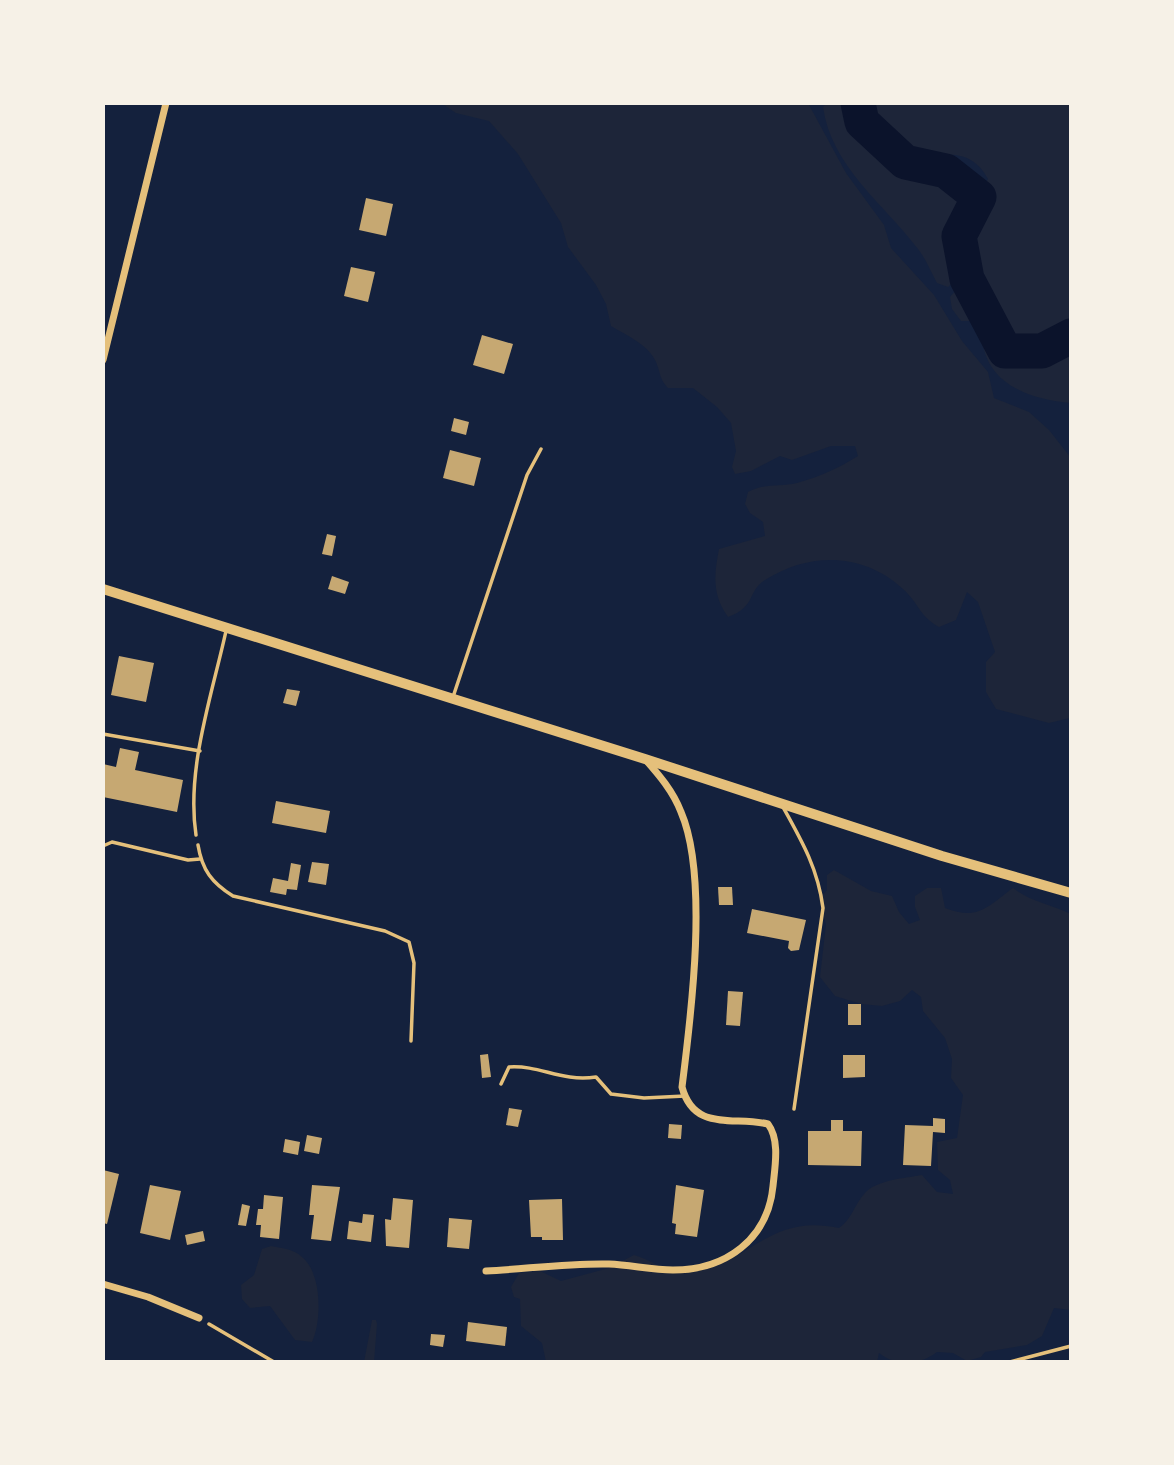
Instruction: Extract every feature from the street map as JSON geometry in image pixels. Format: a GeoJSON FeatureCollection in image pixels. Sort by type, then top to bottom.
{"type":"FeatureCollection","features":[{"type":"Feature","properties":{"kind":"street"},"geometry":{"type":"LineString","coordinates":[[103,360],[166,103]]}},
{"type":"Feature","properties":{"kind":"street"},"geometry":{"type":"LineString","coordinates":[[103,589],[645,759],[942,856],[1071,893]]}},
{"type":"Feature","properties":{"kind":"street"},"geometry":{"type":"LineString","coordinates":[[486,1271],[608,1264],[675,1270],[703,1265],[735,1253],[756,1236],[771,1201],[776,1156],[773,1130],[768,1124],[716,1120],[699,1114],[687,1104],[682,1087],[696,903],[691,852],[682,812],[669,788],[645,759]]}},
{"type":"Feature","properties":{"kind":"street"},"geometry":{"type":"LineString","coordinates":[[103,1284],[148,1297],[199,1318]]}},
{"type":"Feature","properties":{"kind":"lane"},"geometry":{"type":"LineString","coordinates":[[452,699],[527,475],[541,449]]}},
{"type":"Feature","properties":{"kind":"lane"},"geometry":{"type":"LineString","coordinates":[[196,835],[193,816],[200,751],[226,629]]}},
{"type":"Feature","properties":{"kind":"lane"},"geometry":{"type":"LineString","coordinates":[[103,734],[200,751]]}},
{"type":"Feature","properties":{"kind":"lane"},"geometry":{"type":"LineString","coordinates":[[782,805],[811,857],[819,879],[823,908],[794,1109]]}},
{"type":"Feature","properties":{"kind":"lane"},"geometry":{"type":"LineString","coordinates":[[501,1084],[509,1067],[521,1066],[574,1080],[596,1077],[611,1094],[644,1098],[685,1096]]}},
{"type":"Feature","properties":{"kind":"path"},"geometry":{"type":"LineString","coordinates":[[196,835],[200,859],[216,885],[233,896],[384,931],[409,942],[414,962],[411,1041]]}},
{"type":"Feature","properties":{"kind":"path"},"geometry":{"type":"LineString","coordinates":[[103,846],[112,842],[188,860],[200,859]]}},
{"type":"Feature","properties":{"kind":"path"},"geometry":{"type":"LineString","coordinates":[[199,1318],[274,1362]]}},
{"type":"Feature","properties":{"kind":"path"},"geometry":{"type":"LineString","coordinates":[[1010,1362],[1071,1346]]}},
{"type":"Feature","properties":{"kind":"shaded area"},"geometry":{"type":"Polygon","coordinates":[[[441,103],[808,103],[846,173],[884,225],[891,248],[934,295],[962,341],[988,372],[994,398],[1029,412],[1049,430],[1071,458],[1070,718],[1049,723],[996,709],[986,692],[986,662],[995,652],[978,602],[967,592],[956,620],[939,627],[923,614],[903,589],[871,568],[836,560],[817,561],[800,564],[765,580],[759,584],[743,608],[728,617],[717,593],[716,568],[719,549],[765,536],[763,522],[750,513],[745,504],[748,492],[766,486],[797,483],[829,472],[858,456],[855,446],[831,446],[792,460],[780,456],[751,471],[735,474],[732,467],[736,451],[731,423],[717,407],[693,388],[668,388],[648,350],[611,326],[606,304],[596,285],[568,247],[561,223],[518,154],[489,121],[456,113],[441,103]]]}},
{"type":"Feature","properties":{"kind":"shaded area"},"geometry":{"type":"Polygon","coordinates":[[[827,103],[847,103],[867,144],[880,157],[901,167],[944,179],[964,190],[950,218],[962,255],[960,276],[948,287],[937,283],[918,249],[847,166],[828,128],[823,107],[827,103]]]}},
{"type":"Feature","properties":{"kind":"shaded area"},"geometry":{"type":"Polygon","coordinates":[[[855,103],[1071,103],[1071,321],[1033,346],[1013,339],[989,307],[962,225],[988,179],[979,166],[956,155],[906,155],[888,148],[871,131],[855,103]]]}},
{"type":"Feature","properties":{"kind":"shaded area"},"geometry":{"type":"Polygon","coordinates":[[[956,290],[966,293],[979,321],[961,321],[952,309],[950,297],[956,290]]]}},
{"type":"Feature","properties":{"kind":"shaded area"},"geometry":{"type":"Polygon","coordinates":[[[982,335],[998,335],[1025,361],[1038,363],[1048,351],[1071,343],[1071,403],[1025,393],[1000,377],[985,352],[982,335]]]}},
{"type":"Feature","properties":{"kind":"shaded area"},"geometry":{"type":"Polygon","coordinates":[[[834,870],[871,891],[892,896],[899,912],[909,924],[920,920],[915,907],[915,896],[927,888],[941,888],[945,908],[956,912],[982,910],[1013,888],[1034,900],[1071,914],[1071,1310],[1054,1308],[1042,1336],[1027,1345],[985,1352],[981,1357],[967,1361],[953,1353],[937,1352],[923,1360],[908,1363],[893,1361],[879,1353],[877,1362],[546,1362],[542,1343],[521,1326],[520,1299],[514,1297],[511,1287],[519,1273],[540,1271],[561,1281],[609,1268],[634,1255],[673,1271],[708,1269],[726,1262],[775,1234],[793,1228],[814,1225],[839,1228],[865,1193],[884,1182],[922,1175],[937,1192],[953,1194],[950,1180],[938,1170],[937,1142],[957,1138],[963,1095],[951,1078],[952,1059],[945,1038],[923,1011],[921,997],[912,990],[900,1001],[882,1006],[861,1004],[835,996],[820,977],[826,924],[819,900],[827,890],[827,875],[834,870]]]}},
{"type":"Feature","properties":{"kind":"shaded area"},"geometry":{"type":"Polygon","coordinates":[[[271,1246],[299,1254],[309,1264],[317,1285],[319,1310],[312,1342],[295,1340],[270,1306],[250,1308],[242,1299],[241,1285],[254,1275],[262,1249],[271,1246]]]}},
{"type":"Feature","properties":{"kind":"shaded area"},"geometry":{"type":"Polygon","coordinates":[[[372,1320],[376,1320],[377,1324],[374,1362],[364,1362],[372,1320]]]}},
{"type":"Feature","properties":{"kind":"building"},"geometry":{"type":"Polygon","coordinates":[[[366,198],[393,204],[386,236],[359,230],[366,198]]]}},
{"type":"Feature","properties":{"kind":"building"},"geometry":{"type":"Polygon","coordinates":[[[351,267],[375,272],[368,302],[344,296],[351,267]]]}},
{"type":"Feature","properties":{"kind":"building"},"geometry":{"type":"Polygon","coordinates":[[[482,335],[513,344],[504,374],[473,365],[482,335]]]}},
{"type":"Feature","properties":{"kind":"building"},"geometry":{"type":"Polygon","coordinates":[[[454,418],[469,422],[466,435],[451,431],[454,418]]]}},
{"type":"Feature","properties":{"kind":"building"},"geometry":{"type":"Polygon","coordinates":[[[450,450],[481,458],[474,486],[443,478],[450,450]]]}},
{"type":"Feature","properties":{"kind":"building"},"geometry":{"type":"Polygon","coordinates":[[[327,534],[336,536],[332,556],[322,554],[327,534]]]}},
{"type":"Feature","properties":{"kind":"building"},"geometry":{"type":"Polygon","coordinates":[[[332,576],[349,582],[345,594],[328,589],[332,576]]]}},
{"type":"Feature","properties":{"kind":"building"},"geometry":{"type":"Polygon","coordinates":[[[119,656],[154,663],[146,702],[111,695],[119,656]]]}},
{"type":"Feature","properties":{"kind":"building"},"geometry":{"type":"Polygon","coordinates":[[[287,689],[300,691],[296,706],[283,703],[287,689]]]}},
{"type":"Feature","properties":{"kind":"building"},"geometry":{"type":"Polygon","coordinates":[[[120,748],[139,752],[135,770],[183,780],[177,812],[103,797],[103,764],[116,767],[120,748]]]}},
{"type":"Feature","properties":{"kind":"building"},"geometry":{"type":"Polygon","coordinates":[[[276,801],[330,811],[326,833],[272,823],[276,801]]]}},
{"type":"Feature","properties":{"kind":"building"},"geometry":{"type":"Polygon","coordinates":[[[312,862],[329,864],[326,885],[308,882],[312,862]]]}},
{"type":"Feature","properties":{"kind":"building"},"geometry":{"type":"Polygon","coordinates":[[[291,863],[301,865],[297,890],[287,889],[286,895],[270,892],[273,878],[288,881],[291,863]]]}},
{"type":"Feature","properties":{"kind":"building"},"geometry":{"type":"Polygon","coordinates":[[[718,887],[732,887],[733,905],[719,905],[718,887]]]}},
{"type":"Feature","properties":{"kind":"building"},"geometry":{"type":"Polygon","coordinates":[[[752,909],[806,920],[799,950],[791,951],[788,948],[789,941],[747,933],[752,909]]]}},
{"type":"Feature","properties":{"kind":"building"},"geometry":{"type":"Polygon","coordinates":[[[728,991],[743,992],[740,1026],[726,1025],[728,991]]]}},
{"type":"Feature","properties":{"kind":"building"},"geometry":{"type":"Polygon","coordinates":[[[848,1004],[861,1004],[861,1025],[848,1025],[848,1004]]]}},
{"type":"Feature","properties":{"kind":"building"},"geometry":{"type":"Polygon","coordinates":[[[488,1054],[491,1077],[482,1078],[480,1055],[488,1054]]]}},
{"type":"Feature","properties":{"kind":"building"},"geometry":{"type":"Polygon","coordinates":[[[843,1055],[865,1055],[865,1077],[843,1078],[843,1055]]]}},
{"type":"Feature","properties":{"kind":"building"},"geometry":{"type":"Polygon","coordinates":[[[509,1108],[522,1110],[518,1127],[506,1125],[509,1108]]]}},
{"type":"Feature","properties":{"kind":"building"},"geometry":{"type":"Polygon","coordinates":[[[933,1118],[945,1119],[945,1133],[933,1132],[931,1166],[903,1165],[905,1125],[933,1126],[933,1118]]]}},
{"type":"Feature","properties":{"kind":"building"},"geometry":{"type":"Polygon","coordinates":[[[831,1120],[843,1120],[843,1131],[862,1131],[861,1166],[808,1165],[808,1131],[831,1131],[831,1120]]]}},
{"type":"Feature","properties":{"kind":"building"},"geometry":{"type":"Polygon","coordinates":[[[669,1124],[682,1125],[681,1139],[668,1138],[669,1124]]]}},
{"type":"Feature","properties":{"kind":"building"},"geometry":{"type":"Polygon","coordinates":[[[307,1135],[322,1138],[319,1154],[304,1151],[307,1135]]]}},
{"type":"Feature","properties":{"kind":"building"},"geometry":{"type":"Polygon","coordinates":[[[285,1139],[300,1142],[298,1155],[283,1152],[285,1139]]]}},
{"type":"Feature","properties":{"kind":"building"},"geometry":{"type":"Polygon","coordinates":[[[103,1170],[119,1174],[107,1224],[103,1223],[103,1170]]]}},
{"type":"Feature","properties":{"kind":"building"},"geometry":{"type":"Polygon","coordinates":[[[150,1185],[181,1191],[170,1240],[140,1233],[150,1185]]]}},
{"type":"Feature","properties":{"kind":"building"},"geometry":{"type":"Polygon","coordinates":[[[312,1185],[340,1187],[331,1241],[311,1239],[314,1215],[309,1215],[312,1185]]]}},
{"type":"Feature","properties":{"kind":"building"},"geometry":{"type":"Polygon","coordinates":[[[676,1185],[704,1190],[697,1237],[675,1234],[676,1224],[672,1223],[676,1185]]]}},
{"type":"Feature","properties":{"kind":"building"},"geometry":{"type":"Polygon","coordinates":[[[264,1195],[283,1197],[279,1239],[260,1237],[261,1225],[256,1225],[258,1209],[263,1209],[264,1195]]]}},
{"type":"Feature","properties":{"kind":"building"},"geometry":{"type":"Polygon","coordinates":[[[393,1198],[413,1200],[409,1248],[386,1246],[385,1219],[391,1220],[393,1198]]]}},
{"type":"Feature","properties":{"kind":"building"},"geometry":{"type":"Polygon","coordinates":[[[562,1199],[563,1240],[531,1237],[529,1200],[562,1199]]]}},
{"type":"Feature","properties":{"kind":"building"},"geometry":{"type":"Polygon","coordinates":[[[242,1204],[250,1206],[246,1226],[238,1225],[242,1204]]]}},
{"type":"Feature","properties":{"kind":"building"},"geometry":{"type":"Polygon","coordinates":[[[363,1214],[374,1215],[371,1242],[347,1239],[349,1221],[362,1223],[363,1214]]]}},
{"type":"Feature","properties":{"kind":"building"},"geometry":{"type":"Polygon","coordinates":[[[449,1218],[472,1220],[469,1249],[447,1247],[449,1218]]]}},
{"type":"Feature","properties":{"kind":"building"},"geometry":{"type":"Polygon","coordinates":[[[203,1231],[205,1241],[187,1245],[185,1235],[203,1231]]]}},
{"type":"Feature","properties":{"kind":"building"},"geometry":{"type":"Polygon","coordinates":[[[468,1322],[507,1327],[505,1346],[466,1341],[468,1322]]]}},
{"type":"Feature","properties":{"kind":"building"},"geometry":{"type":"Polygon","coordinates":[[[431,1334],[445,1335],[443,1347],[430,1345],[431,1334]]]}},
{"type":"Feature","properties":{"kind":"waterway"},"geometry":{"type":"LineString","coordinates":[[858,103],[862,122],[905,162],[946,171],[979,197],[959,236],[967,279],[1005,351],[1042,351],[1071,336]]}}]}
